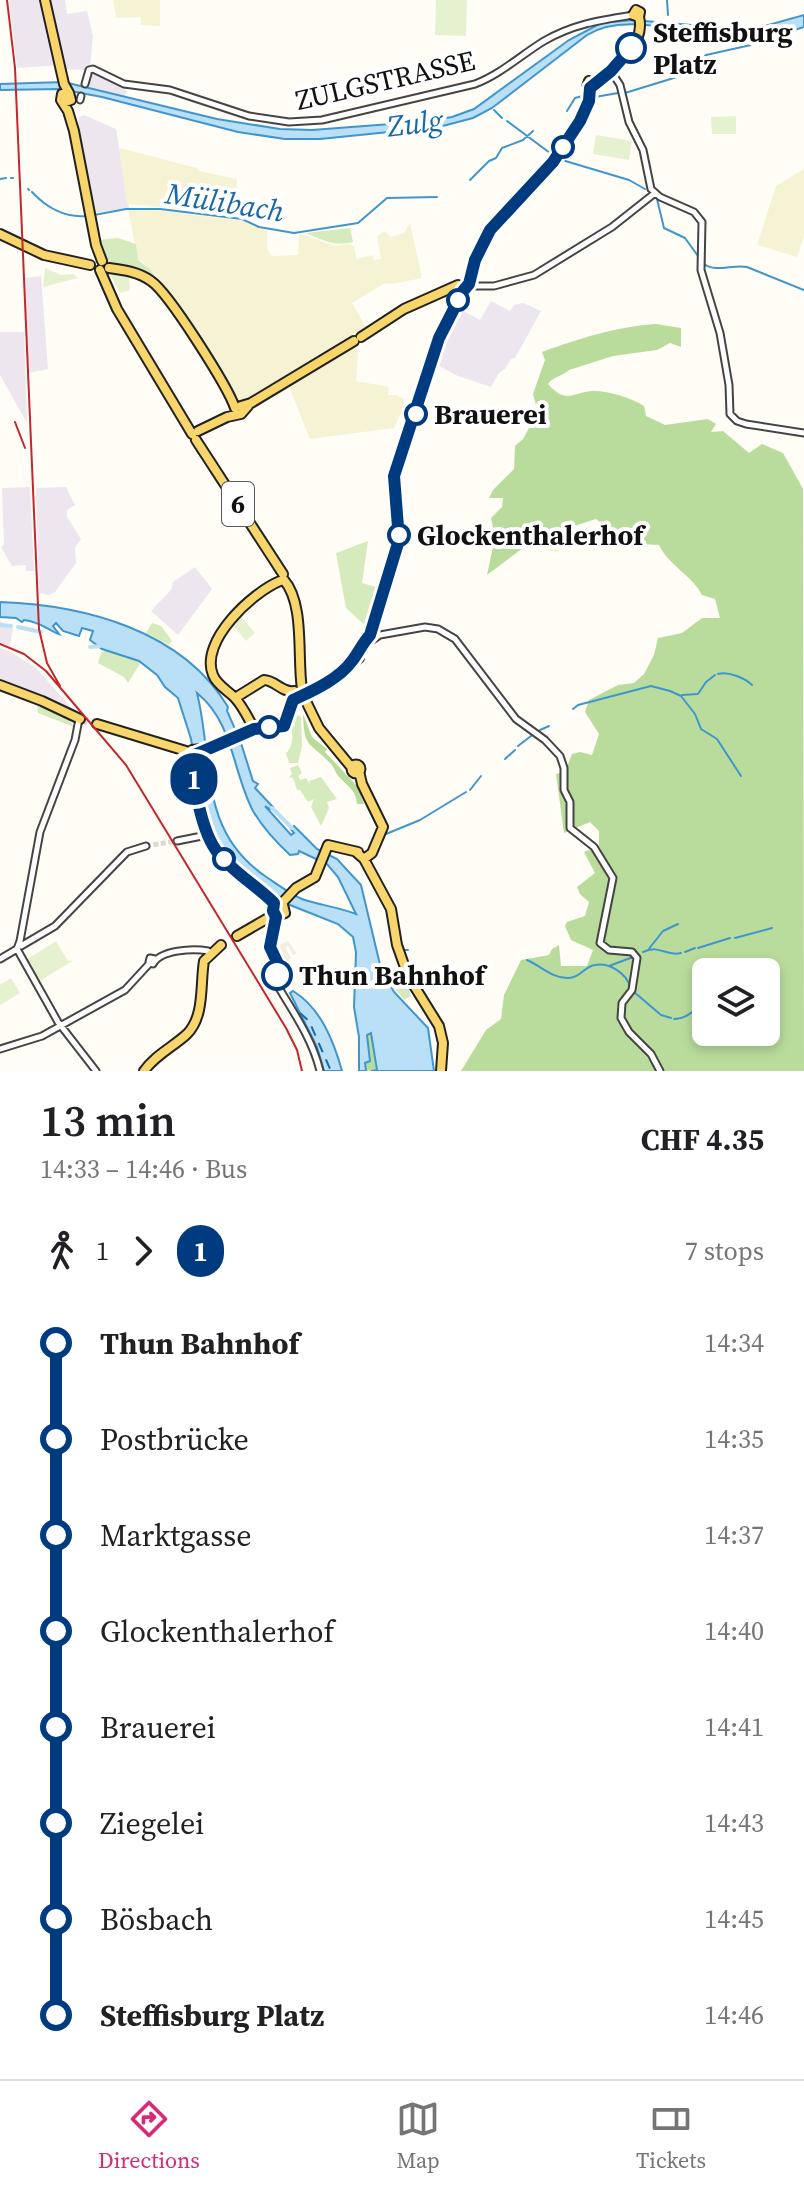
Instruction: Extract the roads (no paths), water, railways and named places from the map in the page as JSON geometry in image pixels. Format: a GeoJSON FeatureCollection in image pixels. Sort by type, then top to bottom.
{"type":"FeatureCollection","features":[{"type":"Feature","properties":{"kind":"main road","name":"6"},"geometry":{"type":"LineString","coordinates":[[45,0],[69,96],[106,286],[198,435],[279,577]]}},
{"type":"Feature","properties":{"kind":"main road"},"geometry":{"type":"LineString","coordinates":[[236,699],[259,682],[267,680],[288,691],[301,692],[324,685],[361,652],[399,540],[393,490],[395,474],[436,345],[492,227],[534,185],[565,145],[582,117],[592,86],[611,71],[635,43],[638,18],[632,0]]}},
{"type":"Feature","properties":{"kind":"main road"},"geometry":{"type":"LineString","coordinates":[[3,233],[18,244],[50,257],[140,275],[160,288],[236,409]]}},
{"type":"Feature","properties":{"kind":"main road","name":"6"},"geometry":{"type":"LineString","coordinates":[[100,266],[120,312]]}},
{"type":"Feature","properties":{"kind":"main road"},"geometry":{"type":"LineString","coordinates":[[198,435],[404,309],[464,286]]}},
{"type":"Feature","properties":{"kind":"main road"},"geometry":{"type":"LineString","coordinates":[[97,724],[193,754],[254,729],[236,699],[212,671],[216,643],[250,599],[279,577],[290,590],[297,617],[301,692],[320,730],[354,769],[383,825],[382,834],[365,855],[368,871],[393,914],[397,945],[408,976],[438,1024],[443,1043],[441,1071]]}},
{"type":"Feature","properties":{"kind":"main road"},"geometry":{"type":"LineString","coordinates":[[0,685],[79,719]]}},
{"type":"Feature","properties":{"kind":"main road"},"geometry":{"type":"LineString","coordinates":[[193,754],[208,835],[221,856],[267,895],[278,909]]}},
{"type":"Feature","properties":{"kind":"main road"},"geometry":{"type":"LineString","coordinates":[[237,936],[278,909],[292,893],[315,877],[324,853],[365,855]]}},
{"type":"Feature","properties":{"kind":"main road"},"geometry":{"type":"LineString","coordinates":[[144,1071],[181,1037],[196,1012],[208,953]]}},
{"type":"Feature","properties":{"kind":"street","name":"ZULGSTRASSE"},"geometry":{"type":"LineString","coordinates":[[85,84],[90,69],[124,84],[177,92],[256,118],[305,122],[475,84],[492,77],[570,28],[598,19],[638,18]]}},
{"type":"Feature","properties":{"kind":"street"},"geometry":{"type":"LineString","coordinates":[[611,71],[620,85],[629,124],[643,150],[648,180],[655,193],[696,213],[702,222],[701,270],[720,333],[731,415],[746,424],[804,433]]}},
{"type":"Feature","properties":{"kind":"street"},"geometry":{"type":"LineString","coordinates":[[464,286],[501,285],[548,268],[585,241],[616,224],[655,193]]}},
{"type":"Feature","properties":{"kind":"street"},"geometry":{"type":"LineString","coordinates":[[361,652],[376,637],[413,628],[432,628],[449,634],[516,719],[545,740],[560,756],[564,768],[563,784],[570,802],[570,828],[594,847],[613,878],[600,943],[609,950],[632,952],[637,958],[632,990],[622,1003],[621,1018],[629,1032],[651,1054],[660,1071]]}},
{"type":"Feature","properties":{"kind":"street"},"geometry":{"type":"LineString","coordinates":[[79,719],[74,742],[40,835],[19,949],[60,1025],[96,1071]]}},
{"type":"Feature","properties":{"kind":"street"},"geometry":{"type":"LineString","coordinates":[[177,841],[208,835]]}},
{"type":"Feature","properties":{"kind":"street"},"geometry":{"type":"LineString","coordinates":[[0,959],[55,926],[127,852],[146,846]]}},
{"type":"Feature","properties":{"kind":"street"},"geometry":{"type":"LineString","coordinates":[[278,909],[270,947],[279,966],[276,980],[315,1051],[320,1071]]}},
{"type":"Feature","properties":{"kind":"street"},"geometry":{"type":"LineString","coordinates":[[0,1049],[32,1040],[130,987],[152,961],[195,949],[208,953]]}},
{"type":"Feature","properties":{"kind":"water","name":"Zulg"},"geometry":{"type":"Polygon","coordinates":[[[804,15],[804,27],[750,41],[645,25],[605,27],[587,35],[492,108],[473,118],[439,127],[320,139],[285,139],[238,132],[60,89],[0,90],[0,84],[64,82],[217,119],[280,129],[312,130],[417,122],[452,117],[474,109],[569,40],[601,23],[633,20],[750,30],[804,15]]]}},
{"type":"Feature","properties":{"kind":"water"},"geometry":{"type":"Polygon","coordinates":[[[0,602],[32,604],[97,616],[158,641],[185,659],[208,681],[228,707],[253,781],[258,784],[255,788],[273,807],[265,806],[291,835],[294,826],[317,849],[337,859],[361,885],[381,969],[394,992],[428,1028],[434,1071],[371,1071],[377,1070],[371,1033],[367,1035],[370,1061],[365,1063],[366,1071],[359,1071],[353,937],[338,924],[290,905],[256,885],[224,855],[215,841],[200,793],[191,739],[178,698],[157,675],[139,661],[102,649],[90,640],[93,631],[82,628],[79,636],[63,631],[56,623],[53,626],[59,634],[35,622],[0,617],[0,602]],[[197,693],[212,793],[228,838],[244,858],[288,892],[356,914],[338,877],[327,864],[299,851],[290,855],[261,823],[246,796],[225,733],[209,705],[197,693]]]}},
{"type":"Feature","properties":{"kind":"water"},"geometry":{"type":"Polygon","coordinates":[[[293,991],[319,1016],[342,1071],[324,1071],[317,1047],[290,993],[293,991]]]}},
{"type":"Feature","properties":{"kind":"waterway"},"geometry":{"type":"LineString","coordinates":[[667,0],[668,15]]}},
{"type":"Feature","properties":{"kind":"waterway","name":"Mülibach"},"geometry":{"type":"LineString","coordinates":[[680,75],[706,55],[751,45],[752,40]]}},
{"type":"Feature","properties":{"kind":"waterway","name":"Mülibach"},"geometry":{"type":"LineString","coordinates":[[625,93],[677,77]]}},
{"type":"Feature","properties":{"kind":"waterway","name":"Mülibach"},"geometry":{"type":"LineString","coordinates":[[595,97],[618,93]]}},
{"type":"Feature","properties":{"kind":"waterway","name":"Mülibach"},"geometry":{"type":"LineString","coordinates":[[567,111],[575,98],[586,95]]}},
{"type":"Feature","properties":{"kind":"waterway"},"geometry":{"type":"LineString","coordinates":[[494,110],[502,118]]}},
{"type":"Feature","properties":{"kind":"waterway","name":"Mülibach"},"geometry":{"type":"LineString","coordinates":[[507,121],[554,156]]}},
{"type":"Feature","properties":{"kind":"waterway","name":"Mülibach"},"geometry":{"type":"LineString","coordinates":[[470,180],[496,158],[502,148],[523,140],[533,131]]}},
{"type":"Feature","properties":{"kind":"waterway"},"geometry":{"type":"LineString","coordinates":[[562,160],[629,180],[645,189]]}},
{"type":"Feature","properties":{"kind":"waterway","name":"Mülibach"},"geometry":{"type":"LineString","coordinates":[[0,179],[6,178]]}},
{"type":"Feature","properties":{"kind":"waterway","name":"Mülibach"},"geometry":{"type":"LineString","coordinates":[[32,192],[56,210],[86,216]]}},
{"type":"Feature","properties":{"kind":"waterway","name":"Mülibach"},"geometry":{"type":"LineString","coordinates":[[94,215],[126,209],[160,209],[242,219],[259,227],[294,233],[358,223],[387,198],[437,197]]}},
{"type":"Feature","properties":{"kind":"waterway"},"geometry":{"type":"LineString","coordinates":[[657,199],[664,228],[685,238],[698,256]]}},
{"type":"Feature","properties":{"kind":"waterway"},"geometry":{"type":"LineString","coordinates":[[704,264],[714,268],[747,267],[804,290]]}},
{"type":"Feature","properties":{"kind":"waterway"},"geometry":{"type":"LineString","coordinates":[[0,625],[11,626]]}},
{"type":"Feature","properties":{"kind":"waterway"},"geometry":{"type":"LineString","coordinates":[[18,627],[41,632]]}},
{"type":"Feature","properties":{"kind":"waterway"},"geometry":{"type":"LineString","coordinates":[[90,647],[100,646]]}},
{"type":"Feature","properties":{"kind":"waterway"},"geometry":{"type":"LineString","coordinates":[[718,674],[727,673],[752,685]]}},
{"type":"Feature","properties":{"kind":"waterway"},"geometry":{"type":"LineString","coordinates":[[682,695],[698,694],[715,675]]}},
{"type":"Feature","properties":{"kind":"waterway"},"geometry":{"type":"LineString","coordinates":[[573,709],[578,705],[651,686],[670,691],[681,696],[695,714],[701,729],[717,739],[741,776]]}},
{"type":"Feature","properties":{"kind":"waterway"},"geometry":{"type":"LineString","coordinates":[[540,730],[549,726]]}},
{"type":"Feature","properties":{"kind":"waterway"},"geometry":{"type":"LineString","coordinates":[[518,746],[531,736]]}},
{"type":"Feature","properties":{"kind":"waterway"},"geometry":{"type":"LineString","coordinates":[[505,759],[515,750]]}},
{"type":"Feature","properties":{"kind":"waterway"},"geometry":{"type":"LineString","coordinates":[[470,790],[481,776]]}},
{"type":"Feature","properties":{"kind":"waterway"},"geometry":{"type":"LineString","coordinates":[[386,834],[420,820],[466,792]]}},
{"type":"Feature","properties":{"kind":"waterway"},"geometry":{"type":"LineString","coordinates":[[272,808],[292,828]]}},
{"type":"Feature","properties":{"kind":"waterway"},"geometry":{"type":"LineString","coordinates":[[648,950],[663,931],[678,924]]}},
{"type":"Feature","properties":{"kind":"waterway"},"geometry":{"type":"LineString","coordinates":[[735,938],[772,928]]}},
{"type":"Feature","properties":{"kind":"waterway"},"geometry":{"type":"LineString","coordinates":[[698,948],[730,938]]}},
{"type":"Feature","properties":{"kind":"waterway"},"geometry":{"type":"LineString","coordinates":[[685,952],[695,948]]}},
{"type":"Feature","properties":{"kind":"waterway"},"geometry":{"type":"LineString","coordinates":[[643,952],[654,949],[681,953]]}},
{"type":"Feature","properties":{"kind":"waterway"},"geometry":{"type":"LineString","coordinates":[[609,966],[633,957]]}},
{"type":"Feature","properties":{"kind":"waterway"},"geometry":{"type":"LineString","coordinates":[[527,960],[551,974],[567,978],[575,977],[591,966],[606,965],[621,973],[630,986]]}},
{"type":"Feature","properties":{"kind":"waterway"},"geometry":{"type":"LineString","coordinates":[[634,992],[661,1015],[671,1018]]}},
{"type":"Feature","properties":{"kind":"waterway"},"geometry":{"type":"LineString","coordinates":[[674,1019],[692,1011]]}},
{"type":"Feature","properties":{"kind":"tunnel"},"geometry":{"type":"LineString","coordinates":[[80,719],[97,724]]}},
{"type":"Feature","properties":{"kind":"tunnel"},"geometry":{"type":"LineString","coordinates":[[146,846],[177,841]]}},
{"type":"Feature","properties":{"kind":"railway"},"geometry":{"type":"LineString","coordinates":[[7,0],[15,68],[39,629],[47,663],[60,686]]}},
{"type":"Feature","properties":{"kind":"railway"},"geometry":{"type":"LineString","coordinates":[[15,422],[25,448]]}},
{"type":"Feature","properties":{"kind":"railway"},"geometry":{"type":"LineString","coordinates":[[0,644],[24,654],[46,671],[126,765],[286,1028],[297,1050],[302,1071]]}},
{"type":"Feature","properties":{"kind":"place","name":"Steffisburg Platz"},"geometry":{"type":"Point","coordinates":[631,48]}},
{"type":"Feature","properties":{"kind":"place","name":"Brauerei"},"geometry":{"type":"Point","coordinates":[416,414]}},
{"type":"Feature","properties":{"kind":"place","name":"Glockenthalerhof"},"geometry":{"type":"Point","coordinates":[399,535]}},
{"type":"Feature","properties":{"kind":"place","name":"Thun Bahnhof"},"geometry":{"type":"Point","coordinates":[277,975]}}]}
